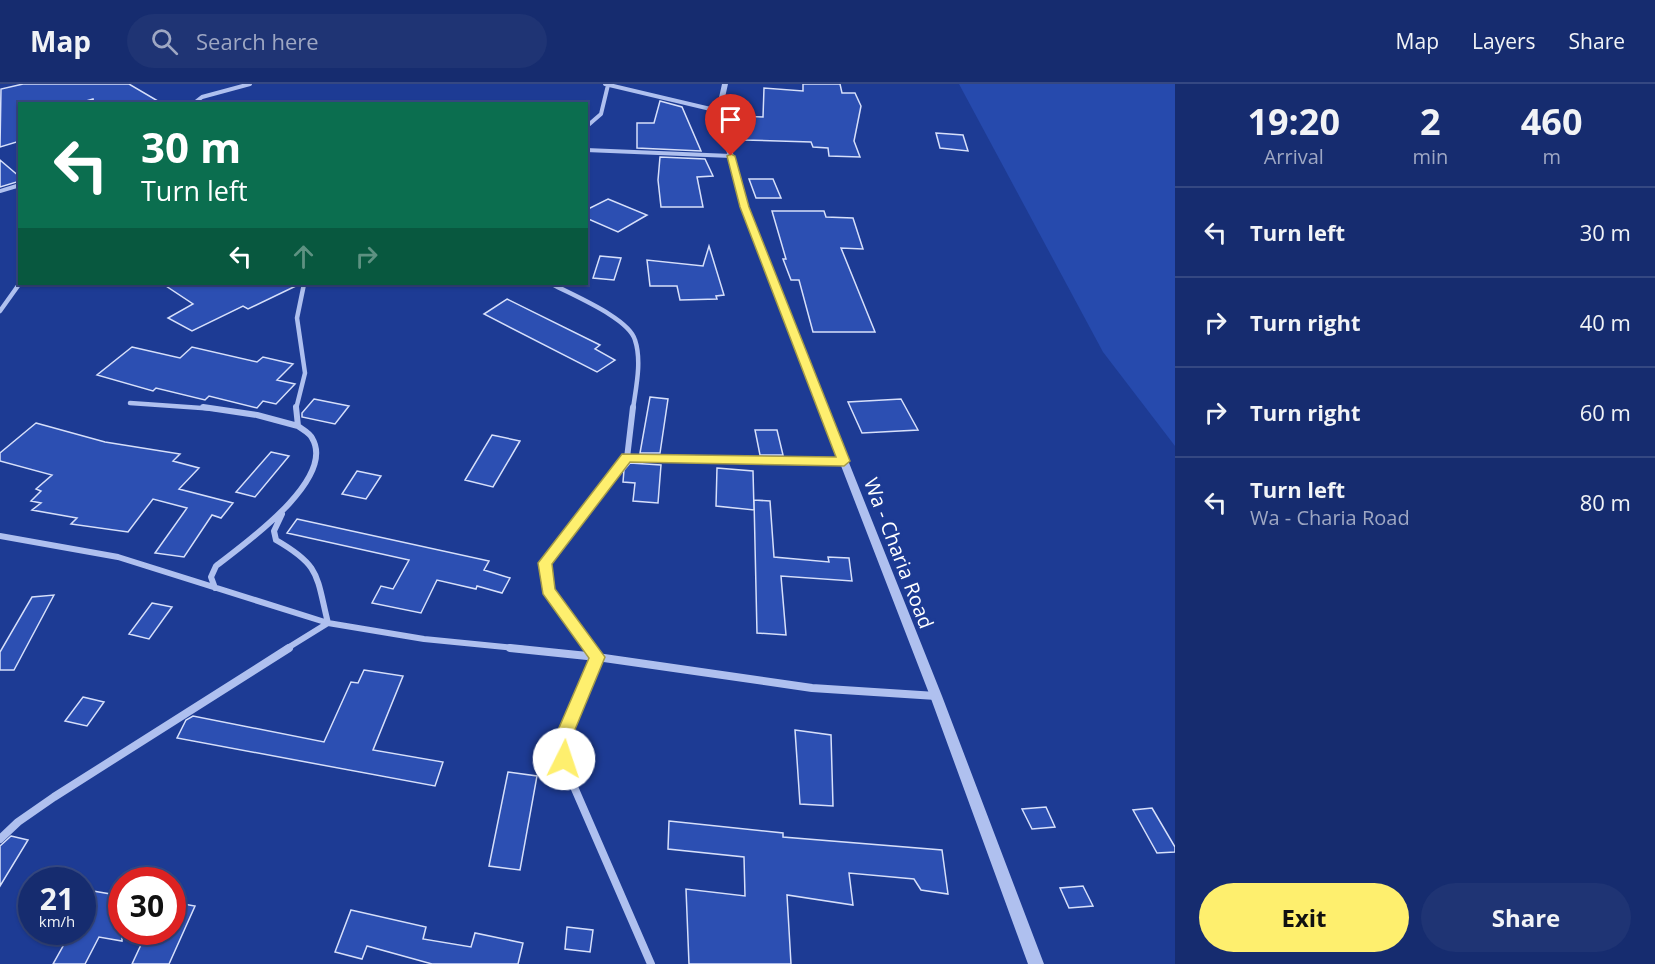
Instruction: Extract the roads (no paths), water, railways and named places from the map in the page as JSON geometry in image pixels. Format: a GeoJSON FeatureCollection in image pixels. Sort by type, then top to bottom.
{"type":"FeatureCollection","features":[{"type":"Feature","properties":{"kind":"street"},"geometry":{"type":"LineString","coordinates":[[198,102],[250,84]]}},
{"type":"Feature","properties":{"kind":"street","name":"Wa - Charia Road"},"geometry":{"type":"LineString","coordinates":[[725,84],[719,111],[744,207],[936,696],[1036,964]]}},
{"type":"Feature","properties":{"kind":"street"},"geometry":{"type":"LineString","coordinates":[[588,126],[601,114],[606,85],[719,111]]}},
{"type":"Feature","properties":{"kind":"street"},"geometry":{"type":"LineString","coordinates":[[588,150],[731,156]]}},
{"type":"Feature","properties":{"kind":"street"},"geometry":{"type":"LineString","coordinates":[[0,191],[18,186]]}},
{"type":"Feature","properties":{"kind":"street"},"geometry":{"type":"LineString","coordinates":[[0,311],[19,285]]}},
{"type":"Feature","properties":{"kind":"street"},"geometry":{"type":"LineString","coordinates":[[298,426],[294,406],[305,379],[305,368],[295,321],[296,307],[304,285]]}},
{"type":"Feature","properties":{"kind":"street"},"geometry":{"type":"LineString","coordinates":[[554,285],[620,321],[635,338],[638,367],[627,458],[545,563],[548,590],[597,657]]}},
{"type":"Feature","properties":{"kind":"street"},"geometry":{"type":"LineString","coordinates":[[130,403],[263,415],[298,426],[312,437],[316,455],[305,483],[282,514],[274,531],[276,540],[302,555],[314,569],[328,623]]}},
{"type":"Feature","properties":{"kind":"street"},"geometry":{"type":"LineString","coordinates":[[627,458],[844,461]]}},
{"type":"Feature","properties":{"kind":"street"},"geometry":{"type":"LineString","coordinates":[[215,588],[211,577],[216,566],[282,514]]}},
{"type":"Feature","properties":{"kind":"street"},"geometry":{"type":"LineString","coordinates":[[0,536],[118,557],[328,623],[424,639],[597,657],[812,688],[936,696]]}},
{"type":"Feature","properties":{"kind":"street"},"geometry":{"type":"LineString","coordinates":[[0,839],[18,822],[54,797],[328,623]]}},
{"type":"Feature","properties":{"kind":"street"},"geometry":{"type":"LineString","coordinates":[[597,657],[560,744],[568,773],[651,964]]}}]}
